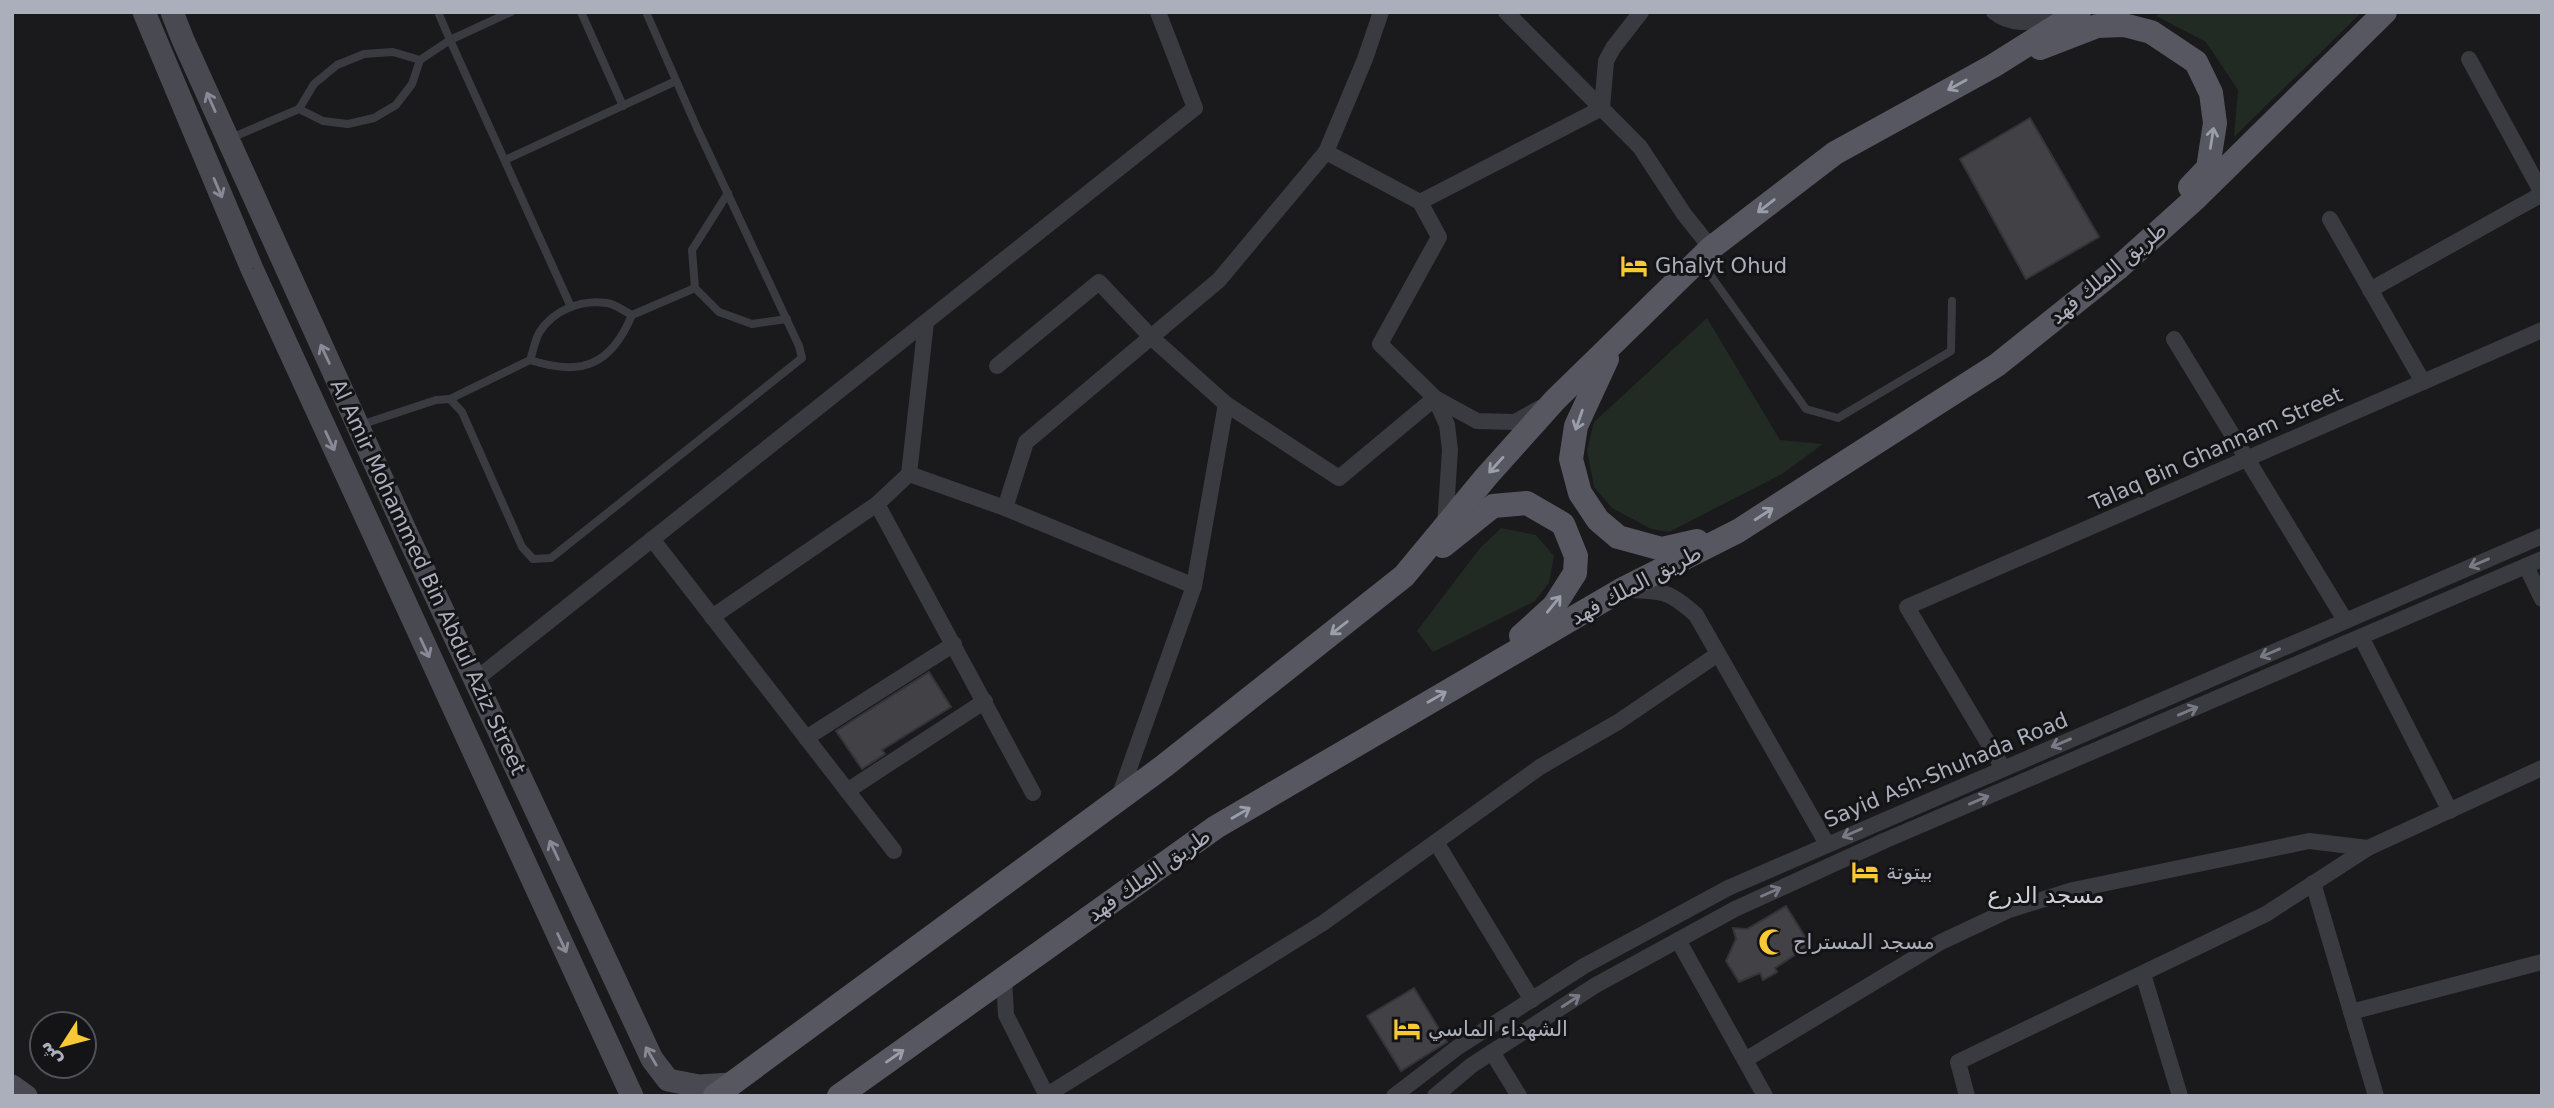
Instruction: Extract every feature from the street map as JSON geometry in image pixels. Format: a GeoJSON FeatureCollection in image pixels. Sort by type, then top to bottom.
{"type":"FeatureCollection","features":[{"type":"Feature","properties":{"kind":"main road","name":"Al Amir Mohammed Bin Abdul Aziz Street"},"geometry":{"type":"LineString","coordinates":[[144,12],[252,269],[632,1096]]}},
{"type":"Feature","properties":{"kind":"main road","name":"Al Amir Mohammed Bin Abdul Aziz Street"},"geometry":{"type":"LineString","coordinates":[[172,12],[358,426],[652,1059],[668,1080],[723,1090]]}},
{"type":"Feature","properties":{"kind":"main road","name":"طريق الملك فهد"},"geometry":{"type":"LineString","coordinates":[[839,1096],[1216,827],[1621,590],[1738,531],[1997,365],[2117,268],[2196,198],[2385,12]]}},
{"type":"Feature","properties":{"kind":"main road"},"geometry":{"type":"LineString","coordinates":[[1404,576],[1555,400],[1706,253],[1835,153],[1993,66],[2075,14]]}},
{"type":"Feature","properties":{"kind":"main road"},"geometry":{"type":"LineString","coordinates":[[1993,66],[2097,26],[2124,25],[2151,32],[2196,62],[2211,93],[2214,113],[2208,168],[2117,268]]}},
{"type":"Feature","properties":{"kind":"main road"},"geometry":{"type":"LineString","coordinates":[[1619,337],[1594,382],[1576,426],[1571,459],[1580,493],[1598,520],[1618,537],[1662,549],[1738,531]]}},
{"type":"Feature","properties":{"kind":"main road"},"geometry":{"type":"LineString","coordinates":[[723,1090],[1118,799],[1493,506],[1527,503],[1563,524],[1576,556],[1575,573],[1554,606],[1487,668]]}},
{"type":"Feature","properties":{"kind":"main road"},"geometry":{"type":"LineString","coordinates":[[12,1086],[26,1096]]}},
{"type":"Feature","properties":{"kind":"street"},"geometry":{"type":"LineString","coordinates":[[475,680],[1195,108],[1158,12]]}},
{"type":"Feature","properties":{"kind":"street"},"geometry":{"type":"LineString","coordinates":[[1005,508],[1027,443],[1219,280],[1326,152],[1365,59],[1381,12]]}},
{"type":"Feature","properties":{"kind":"street"},"geometry":{"type":"LineString","coordinates":[[1506,12],[1640,147],[1706,253]]}},
{"type":"Feature","properties":{"kind":"street"},"geometry":{"type":"LineString","coordinates":[[1602,108],[1606,61],[1641,12]]}},
{"type":"Feature","properties":{"kind":"street"},"geometry":{"type":"LineString","coordinates":[[1994,12],[2003,19],[2026,23],[2075,14]]}},
{"type":"Feature","properties":{"kind":"street"},"geometry":{"type":"LineString","coordinates":[[2370,290],[2542,193],[2469,59]]}},
{"type":"Feature","properties":{"kind":"street"},"geometry":{"type":"LineString","coordinates":[[1420,202],[1602,108]]}},
{"type":"Feature","properties":{"kind":"street"},"geometry":{"type":"LineString","coordinates":[[1326,152],[1420,202],[1439,237],[1380,344],[1435,398],[1477,421],[1514,422],[1555,400]]}},
{"type":"Feature","properties":{"kind":"street"},"geometry":{"type":"LineString","coordinates":[[2330,219],[2423,382]]}},
{"type":"Feature","properties":{"kind":"street"},"geometry":{"type":"LineString","coordinates":[[997,366],[1099,282],[1152,338],[1226,404],[1339,478],[1435,398]]}},
{"type":"Feature","properties":{"kind":"street"},"geometry":{"type":"LineString","coordinates":[[712,617],[877,503],[909,474],[926,322]]}},
{"type":"Feature","properties":{"kind":"street","name":"Talaq Bin Ghannam Street"},"geometry":{"type":"LineString","coordinates":[[2003,768],[1908,607],[2542,330]]}},
{"type":"Feature","properties":{"kind":"street"},"geometry":{"type":"LineString","coordinates":[[2174,339],[2345,620]]}},
{"type":"Feature","properties":{"kind":"street"},"geometry":{"type":"LineString","coordinates":[[1435,398],[1447,425],[1450,450],[1445,526]]}},
{"type":"Feature","properties":{"kind":"street"},"geometry":{"type":"LineString","coordinates":[[1118,799],[1194,586],[1226,404]]}},
{"type":"Feature","properties":{"kind":"street"},"geometry":{"type":"LineString","coordinates":[[909,474],[1005,508],[1194,586]]}},
{"type":"Feature","properties":{"kind":"street"},"geometry":{"type":"LineString","coordinates":[[877,503],[1033,793]]}},
{"type":"Feature","properties":{"kind":"street","name":"Sayid Ash-Shuhada Road"},"geometry":{"type":"LineString","coordinates":[[1394,1096],[1458,1046],[1584,966],[1728,888],[2542,536]]}},
{"type":"Feature","properties":{"kind":"street"},"geometry":{"type":"LineString","coordinates":[[652,539],[894,851]]}},
{"type":"Feature","properties":{"kind":"street","name":"Sayid Ash-Shuhada Road"},"geometry":{"type":"LineString","coordinates":[[1435,1096],[1472,1065],[1596,985],[1735,909],[1886,840],[2542,559]]}},
{"type":"Feature","properties":{"kind":"street"},"geometry":{"type":"LineString","coordinates":[[2526,566],[2542,599]]}},
{"type":"Feature","properties":{"kind":"street"},"geometry":{"type":"LineString","coordinates":[[1621,590],[1661,591],[1677,598],[1696,615],[1827,844]]}},
{"type":"Feature","properties":{"kind":"street"},"geometry":{"type":"LineString","coordinates":[[2361,637],[2450,811]]}},
{"type":"Feature","properties":{"kind":"street"},"geometry":{"type":"LineString","coordinates":[[806,738],[954,644]]}},
{"type":"Feature","properties":{"kind":"street"},"geometry":{"type":"LineString","coordinates":[[1004,978],[1006,1015],[1047,1095],[1323,923],[1539,767],[1618,722],[1718,654]]}},
{"type":"Feature","properties":{"kind":"street"},"geometry":{"type":"LineString","coordinates":[[847,791],[985,701]]}},
{"type":"Feature","properties":{"kind":"street"},"geometry":{"type":"LineString","coordinates":[[1966,1096],[1958,1062],[2266,914],[2368,848],[2542,768]]}},
{"type":"Feature","properties":{"kind":"street"},"geometry":{"type":"LineString","coordinates":[[1745,1060],[1941,942],[2009,910],[2073,890],[2309,841],[2368,848]]}},
{"type":"Feature","properties":{"kind":"street"},"geometry":{"type":"LineString","coordinates":[[1436,842],[1532,1000]]}},
{"type":"Feature","properties":{"kind":"street"},"geometry":{"type":"LineString","coordinates":[[2313,884],[2376,1096]]}},
{"type":"Feature","properties":{"kind":"street"},"geometry":{"type":"LineString","coordinates":[[1678,940],[1765,1096]]}},
{"type":"Feature","properties":{"kind":"street"},"geometry":{"type":"LineString","coordinates":[[2351,1012],[2542,962]]}},
{"type":"Feature","properties":{"kind":"street"},"geometry":{"type":"LineString","coordinates":[[2143,974],[2179,1096]]}},
{"type":"Feature","properties":{"kind":"street"},"geometry":{"type":"LineString","coordinates":[[1492,1052],[1519,1096]]}},
{"type":"Feature","properties":{"kind":"lane"},"geometry":{"type":"LineString","coordinates":[[439,12],[571,307]]}},
{"type":"Feature","properties":{"kind":"lane"},"geometry":{"type":"LineString","coordinates":[[299,109],[323,121],[348,124],[374,118],[396,105],[412,84],[420,60],[450,40],[512,12]]}},
{"type":"Feature","properties":{"kind":"lane"},"geometry":{"type":"LineString","coordinates":[[581,12],[623,106]]}},
{"type":"Feature","properties":{"kind":"lane"},"geometry":{"type":"LineString","coordinates":[[450,399],[462,412],[522,547],[533,559],[551,558],[802,358],[787,319],[646,12]]}},
{"type":"Feature","properties":{"kind":"lane"},"geometry":{"type":"LineString","coordinates":[[228,140],[299,109],[314,84],[337,65],[364,54],[393,52],[420,60]]}},
{"type":"Feature","properties":{"kind":"lane"},"geometry":{"type":"LineString","coordinates":[[505,160],[676,81]]}},
{"type":"Feature","properties":{"kind":"lane"},"geometry":{"type":"LineString","coordinates":[[728,193],[692,250],[695,288],[719,312],[752,324],[787,319]]}},
{"type":"Feature","properties":{"kind":"lane"},"geometry":{"type":"LineString","coordinates":[[1706,253],[1806,409],[1838,418],[1951,351],[1952,301]]}},
{"type":"Feature","properties":{"kind":"lane"},"geometry":{"type":"LineString","coordinates":[[358,426],[436,400],[450,399],[530,360],[555,368],[580,367],[604,357],[613,348],[622,338],[632,315],[695,288]]}},
{"type":"Feature","properties":{"kind":"lane"},"geometry":{"type":"LineString","coordinates":[[530,360],[539,333],[557,314],[571,307],[582,303],[609,303],[632,315]]}},
{"type":"Feature","properties":{"kind":"shaded area"},"geometry":{"type":"Polygon","coordinates":[[[2163,12],[2362,12],[2234,137],[2238,90],[2206,42],[2156,16],[2163,12]]]}},
{"type":"Feature","properties":{"kind":"shaded area"},"geometry":{"type":"Polygon","coordinates":[[[1707,318],[1780,440],[1823,444],[1782,474],[1669,532],[1651,529],[1612,508],[1594,487],[1587,450],[1594,422],[1707,318]]]}},
{"type":"Feature","properties":{"kind":"shaded area"},"geometry":{"type":"Polygon","coordinates":[[[1501,528],[1536,535],[1554,556],[1549,583],[1535,601],[1433,652],[1417,631],[1480,548],[1501,528]]]}},
{"type":"Feature","properties":{"kind":"building"},"geometry":{"type":"Polygon","coordinates":[[[2030,118],[2099,237],[2026,279],[1960,159],[2030,118]]]}},
{"type":"Feature","properties":{"kind":"building"},"geometry":{"type":"Polygon","coordinates":[[[929,672],[951,707],[882,750],[885,754],[862,769],[836,731],[929,672]]]}},
{"type":"Feature","properties":{"kind":"building","name":"مسجد المستراح"},"geometry":{"type":"Polygon","coordinates":[[[1786,906],[1810,945],[1775,968],[1777,972],[1763,980],[1760,973],[1739,982],[1726,961],[1736,939],[1733,928],[1747,929],[1786,906]]]}},
{"type":"Feature","properties":{"kind":"building","name":"الشهداء الماسي"},"geometry":{"type":"Polygon","coordinates":[[[1414,988],[1447,1042],[1401,1071],[1367,1016],[1414,988]]]}},
{"type":"Feature","properties":{"kind":"place","name":"Ghalyt Ohud"},"geometry":{"type":"Point","coordinates":[1634,266]}},
{"type":"Feature","properties":{"kind":"place","name":"بيتوتة"},"geometry":{"type":"Point","coordinates":[1865,872]}},
{"type":"Feature","properties":{"kind":"place","name":"مسجد المستراح"},"geometry":{"type":"Point","coordinates":[1772,942]}},
{"type":"Feature","properties":{"kind":"place","name":"الشهداء الماسي"},"geometry":{"type":"Point","coordinates":[1407,1029]}},
{"type":"Feature","properties":{"kind":"district","name":"مسجد الدرع"},"geometry":{"type":"Point","coordinates":[2046,895]}}]}
